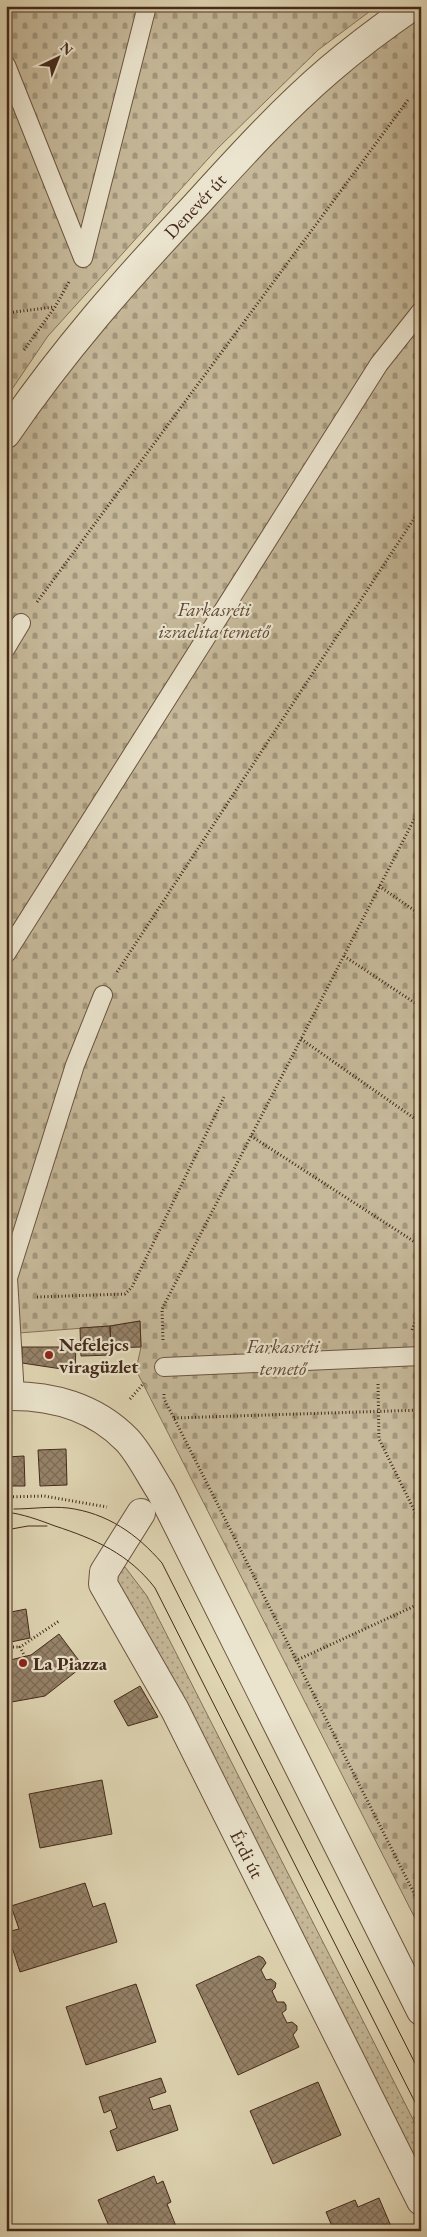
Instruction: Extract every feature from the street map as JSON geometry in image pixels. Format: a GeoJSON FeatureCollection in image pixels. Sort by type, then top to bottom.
{"type":"FeatureCollection","features":[{"type":"Feature","properties":{"kind":"street","name":"Denevér út"},"geometry":{"type":"LineString","coordinates":[[6,434],[43,381],[88,324],[268,127],[328,71],[374,33],[413,6]]}},
{"type":"Feature","properties":{"kind":"street"},"geometry":{"type":"LineString","coordinates":[[10,1396],[62,1401],[95,1414],[127,1441],[161,1492],[421,2011]]}},
{"type":"Feature","properties":{"kind":"street","name":"Érdi út"},"geometry":{"type":"LineString","coordinates":[[141,1513],[104,1572],[97,1589],[179,1718],[421,2201]]}},
{"type":"Feature","properties":{"kind":"lane"},"geometry":{"type":"LineString","coordinates":[[83,258],[147,6]]}},
{"type":"Feature","properties":{"kind":"lane"},"geometry":{"type":"LineString","coordinates":[[6,64],[83,258]]}},
{"type":"Feature","properties":{"kind":"lane"},"geometry":{"type":"LineString","coordinates":[[6,954],[379,364],[421,311]]}},
{"type":"Feature","properties":{"kind":"lane"},"geometry":{"type":"LineString","coordinates":[[6,648],[22,624]]}},
{"type":"Feature","properties":{"kind":"lane"},"geometry":{"type":"LineString","coordinates":[[10,1396],[7,1278],[75,1065],[102,995]]}},
{"type":"Feature","properties":{"kind":"lane"},"geometry":{"type":"LineString","coordinates":[[164,1367],[421,1356]]}},
{"type":"Feature","properties":{"kind":"lane"},"geometry":{"type":"LineString","coordinates":[[141,1513],[161,1492]]}},
{"type":"Feature","properties":{"kind":"path"},"geometry":{"type":"LineString","coordinates":[[22,624],[408,100]]}},
{"type":"Feature","properties":{"kind":"path"},"geometry":{"type":"LineString","coordinates":[[22,352],[54,307],[83,258]]}},
{"type":"Feature","properties":{"kind":"path"},"geometry":{"type":"LineString","coordinates":[[6,313],[54,307]]}},
{"type":"Feature","properties":{"kind":"path"},"geometry":{"type":"LineString","coordinates":[[102,995],[421,508]]}},
{"type":"Feature","properties":{"kind":"path"},"geometry":{"type":"LineString","coordinates":[[421,806],[162,1309],[164,1399],[421,1907]]}},
{"type":"Feature","properties":{"kind":"path"},"geometry":{"type":"LineString","coordinates":[[379,886],[421,915]]}},
{"type":"Feature","properties":{"kind":"path"},"geometry":{"type":"LineString","coordinates":[[344,956],[421,1007]]}},
{"type":"Feature","properties":{"kind":"path"},"geometry":{"type":"LineString","coordinates":[[301,1039],[421,1123]]}},
{"type":"Feature","properties":{"kind":"path"},"geometry":{"type":"LineString","coordinates":[[8,1298],[125,1294],[132,1286],[225,1095]]}},
{"type":"Feature","properties":{"kind":"path"},"geometry":{"type":"LineString","coordinates":[[251,1136],[421,1246]]}},
{"type":"Feature","properties":{"kind":"path"},"geometry":{"type":"LineString","coordinates":[[378,1358],[379,1439],[421,1524]]}},
{"type":"Feature","properties":{"kind":"path"},"geometry":{"type":"LineString","coordinates":[[108,1424],[142,1385],[164,1367]]}},
{"type":"Feature","properties":{"kind":"path"},"geometry":{"type":"LineString","coordinates":[[174,1418],[421,1410]]}},
{"type":"Feature","properties":{"kind":"path"},"geometry":{"type":"LineString","coordinates":[[6,1497],[44,1496],[141,1513]]}},
{"type":"Feature","properties":{"kind":"path"},"geometry":{"type":"LineString","coordinates":[[295,1661],[421,1603]]}},
{"type":"Feature","properties":{"kind":"path"},"geometry":{"type":"LineString","coordinates":[[6,1647],[20,1646],[59,1621]]}},
{"type":"Feature","properties":{"kind":"path"},"geometry":{"type":"LineString","coordinates":[[20,1646],[25,1657]]}},
{"type":"Feature","properties":{"kind":"green space"},"geometry":{"type":"Polygon","coordinates":[[[6,6],[377,6],[318,50],[217,149],[48,336],[6,398],[6,6]]]}},
{"type":"Feature","properties":{"kind":"green space","name":"Farkasréti izraelita temető"},"geometry":{"type":"Polygon","coordinates":[[[421,12],[421,1930],[136,1370],[141,1347],[140,1321],[110,1326],[6,1334],[6,448],[49,388],[279,127],[421,12]]]}},
{"type":"Feature","properties":{"kind":"green space"},"geometry":{"type":"Polygon","coordinates":[[[125,1567],[147,1596],[421,2135],[421,2182],[114,1578],[125,1567]]]}},
{"type":"Feature","properties":{"kind":"building"},"geometry":{"type":"Polygon","coordinates":[[[140,1321],[141,1347],[111,1348],[110,1326],[140,1321]]]}},
{"type":"Feature","properties":{"kind":"building"},"geometry":{"type":"Polygon","coordinates":[[[110,1326],[111,1355],[81,1356],[80,1328],[110,1326]]]}},
{"type":"Feature","properties":{"kind":"building","name":"Nefelejcs viragüzlet"},"geometry":{"type":"Polygon","coordinates":[[[22,1347],[76,1347],[75,1371],[22,1363],[22,1347]]]}},
{"type":"Feature","properties":{"kind":"building"},"geometry":{"type":"Polygon","coordinates":[[[66,1449],[67,1485],[40,1486],[38,1450],[66,1449]]]}},
{"type":"Feature","properties":{"kind":"building"},"geometry":{"type":"Polygon","coordinates":[[[24,1456],[25,1486],[6,1486],[6,1457],[24,1456]]]}},
{"type":"Feature","properties":{"kind":"building"},"geometry":{"type":"Polygon","coordinates":[[[26,1609],[30,1638],[6,1643],[6,1613],[26,1609]]]}},
{"type":"Feature","properties":{"kind":"building"},"geometry":{"type":"Polygon","coordinates":[[[59,1634],[83,1666],[45,1696],[6,1703],[6,1661],[31,1655],[59,1634]]]}},
{"type":"Feature","properties":{"kind":"building"},"geometry":{"type":"Polygon","coordinates":[[[140,1686],[158,1717],[128,1726],[114,1701],[140,1686]]]}},
{"type":"Feature","properties":{"kind":"building"},"geometry":{"type":"Polygon","coordinates":[[[102,1780],[112,1834],[40,1848],[29,1794],[102,1780]]]}},
{"type":"Feature","properties":{"kind":"building"},"geometry":{"type":"Polygon","coordinates":[[[85,1883],[93,1907],[105,1903],[117,1942],[20,1972],[7,1932],[19,1929],[11,1906],[85,1883]]]}},
{"type":"Feature","properties":{"kind":"building"},"geometry":{"type":"Polygon","coordinates":[[[259,1956],[266,1963],[261,1970],[266,1980],[271,1979],[276,1983],[272,1991],[277,2002],[284,2002],[286,2005],[286,2010],[282,2013],[287,2023],[292,2022],[297,2026],[297,2030],[293,2035],[299,2047],[238,2075],[196,1985],[259,1956]]]}},
{"type":"Feature","properties":{"kind":"building"},"geometry":{"type":"Polygon","coordinates":[[[136,1984],[156,2042],[86,2065],[66,2007],[136,1984]]]}},
{"type":"Feature","properties":{"kind":"building"},"geometry":{"type":"Polygon","coordinates":[[[161,2078],[166,2092],[149,2098],[153,2110],[170,2105],[178,2130],[117,2151],[110,2131],[117,2128],[111,2110],[104,2113],[99,2097],[161,2078]]]}},
{"type":"Feature","properties":{"kind":"building"},"geometry":{"type":"Polygon","coordinates":[[[318,2082],[341,2135],[273,2164],[250,2111],[318,2082]]]}},
{"type":"Feature","properties":{"kind":"building"},"geometry":{"type":"Polygon","coordinates":[[[154,2176],[157,2184],[163,2181],[171,2202],[167,2204],[176,2226],[164,2231],[111,2231],[98,2200],[154,2176]]]}},
{"type":"Feature","properties":{"kind":"building"},"geometry":{"type":"Polygon","coordinates":[[[379,2198],[393,2231],[334,2231],[326,2212],[355,2200],[358,2207],[379,2198]]]}},
{"type":"Feature","properties":{"kind":"tram line"},"geometry":{"type":"LineString","coordinates":[[14,1509],[61,1507],[96,1515],[132,1534],[162,1563],[421,2075]]}},
{"type":"Feature","properties":{"kind":"tram line"},"geometry":{"type":"LineString","coordinates":[[6,1512],[37,1519],[97,1542],[134,1566],[155,1588],[421,2114]]}},
{"type":"Feature","properties":{"kind":"tram line"},"geometry":{"type":"LineString","coordinates":[[6,1530],[28,1526],[47,1526]]}},
{"type":"Feature","properties":{"kind":"place","name":"Nefelejcs viragüzlet"},"geometry":{"type":"Point","coordinates":[49,1355]}},
{"type":"Feature","properties":{"kind":"place","name":"La Piazza"},"geometry":{"type":"Point","coordinates":[23,1663]}},
{"type":"Feature","properties":{"kind":"park label","name":"Farkasréti temető"},"geometry":{"type":"Point","coordinates":[283,1357]}}]}
